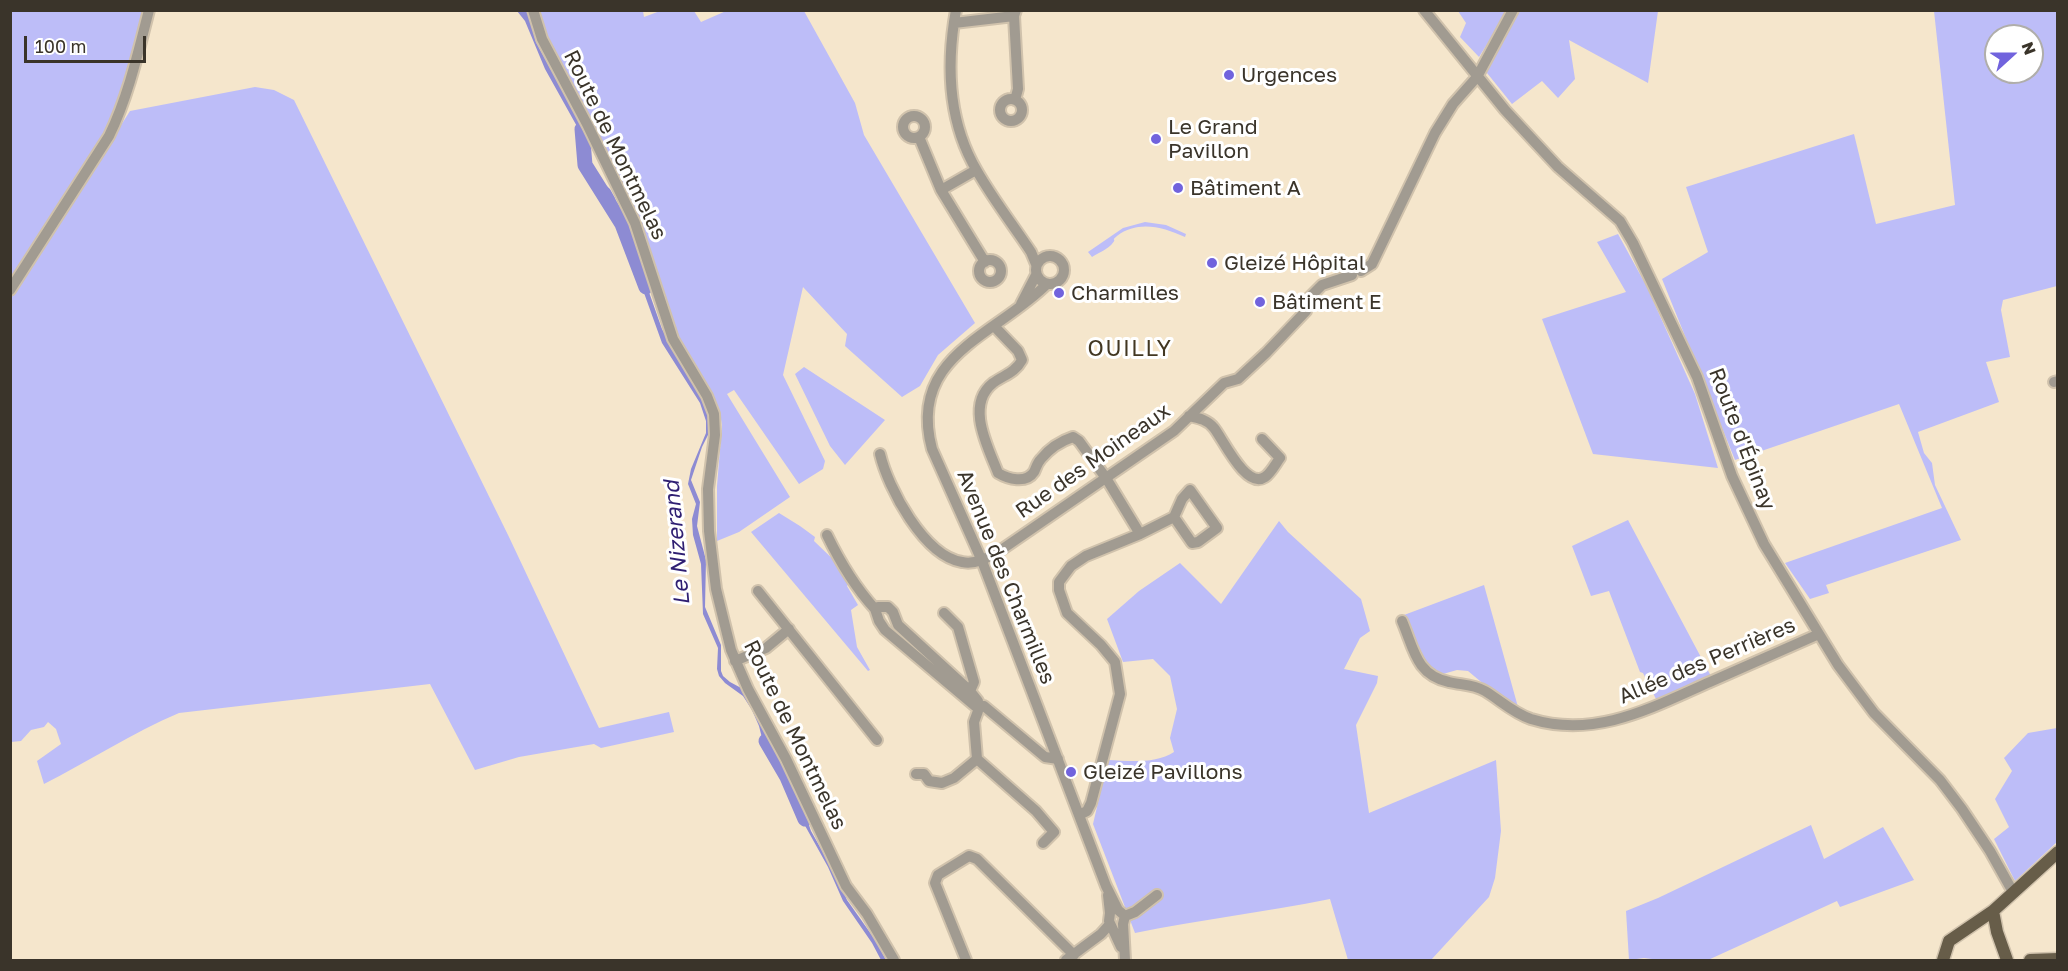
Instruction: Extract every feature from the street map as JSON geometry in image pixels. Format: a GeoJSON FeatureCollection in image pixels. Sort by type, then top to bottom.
{"type":"FeatureCollection","features":[{"type":"Feature","properties":{"kind":"main road"},"geometry":{"type":"LineString","coordinates":[[1943,960],[1949,941],[1993,911],[2058,852]]}},
{"type":"Feature","properties":{"kind":"main road"},"geometry":{"type":"LineString","coordinates":[[1993,911],[1997,932],[2007,960]]}},
{"type":"Feature","properties":{"kind":"main road"},"geometry":{"type":"LineString","coordinates":[[2030,960],[2058,959]]}},
{"type":"Feature","properties":{"kind":"street"},"geometry":{"type":"LineString","coordinates":[[10,291],[109,136],[118,118],[149,10]]}},
{"type":"Feature","properties":{"kind":"street","name":"Route de Montmelas"},"geometry":{"type":"LineString","coordinates":[[533,10],[542,39],[588,126],[638,231],[677,348],[707,396],[714,414],[715,435],[708,489],[709,531],[716,589],[735,661],[786,759],[846,886],[867,915],[894,960]]}},
{"type":"Feature","properties":{"kind":"street"},"geometry":{"type":"LineString","coordinates":[[956,10],[950,66],[951,95],[963,140],[976,170],[1039,265],[1039,279],[1047,284],[1061,279],[1064,267],[1057,257],[1050,255],[1039,265]]}},
{"type":"Feature","properties":{"kind":"street","name":"Route d'Épinay"},"geometry":{"type":"LineString","coordinates":[[1424,10],[1477,77],[1558,167],[1620,221],[1697,377],[1732,476],[1764,544],[1838,665],[1874,713],[1940,780],[1990,851],[2013,892]]}},
{"type":"Feature","properties":{"kind":"street","name":"Rue des Moineaux"},"geometry":{"type":"LineString","coordinates":[[982,561],[1174,431],[1224,383],[1238,379],[1266,353],[1306,311],[1308,299],[1322,285],[1357,273],[1372,264],[1435,133],[1453,104],[1477,77],[1513,10]]}},
{"type":"Feature","properties":{"kind":"street"},"geometry":{"type":"LineString","coordinates":[[954,23],[1015,13],[1018,89],[1015,100]]}},
{"type":"Feature","properties":{"kind":"street"},"geometry":{"type":"LineString","coordinates":[[919,136],[941,190],[985,262]]}},
{"type":"Feature","properties":{"kind":"street"},"geometry":{"type":"LineString","coordinates":[[941,190],[976,170]]}},
{"type":"Feature","properties":{"kind":"street","name":"Avenue des Charmilles"},"geometry":{"type":"LineString","coordinates":[[1015,312],[1039,265]]}},
{"type":"Feature","properties":{"kind":"street","name":"Avenue des Charmilles"},"geometry":{"type":"LineString","coordinates":[[1047,284],[1015,312],[964,346],[947,363],[934,385],[927,409],[927,430],[932,448],[982,561],[1081,814],[1106,886],[1125,958]]}},
{"type":"Feature","properties":{"kind":"street"},"geometry":{"type":"LineString","coordinates":[[994,326],[1018,351],[1022,360],[1014,370],[995,381],[980,399],[979,415],[998,473],[1008,479],[1023,479],[1033,474],[1042,458],[1063,440],[1073,437],[1079,441],[1106,478],[1140,534]]}},
{"type":"Feature","properties":{"kind":"street"},"geometry":{"type":"LineString","coordinates":[[1189,416],[1204,420],[1214,428],[1228,452],[1248,476],[1257,479],[1265,477],[1280,458],[1262,439]]}},
{"type":"Feature","properties":{"kind":"street"},"geometry":{"type":"LineString","coordinates":[[880,454],[897,497],[920,532],[936,548],[961,562],[982,561]]}},
{"type":"Feature","properties":{"kind":"street"},"geometry":{"type":"LineString","coordinates":[[1081,814],[1087,811],[1091,803],[1120,694],[1115,662],[1101,645],[1067,613],[1059,590],[1059,582],[1071,566],[1086,556],[1174,517],[1182,499],[1190,490],[1217,528],[1198,542],[1192,543],[1174,517]]}},
{"type":"Feature","properties":{"kind":"street"},"geometry":{"type":"LineString","coordinates":[[827,536],[835,553],[861,593],[875,609],[885,630],[1045,757],[1058,759]]}},
{"type":"Feature","properties":{"kind":"street"},"geometry":{"type":"LineString","coordinates":[[758,591],[877,740]]}},
{"type":"Feature","properties":{"kind":"street"},"geometry":{"type":"LineString","coordinates":[[875,609],[888,607],[893,612],[898,626],[970,691],[979,706],[974,722],[977,759],[1056,831],[1043,843]]}},
{"type":"Feature","properties":{"kind":"street"},"geometry":{"type":"LineString","coordinates":[[944,613],[958,627],[974,682],[970,691]]}},
{"type":"Feature","properties":{"kind":"street","name":"Allée des Perrières"},"geometry":{"type":"LineString","coordinates":[[1402,621],[1421,666],[1430,676],[1484,690],[1509,709],[1531,719],[1572,724],[1593,724],[1629,717],[1820,634]]}},
{"type":"Feature","properties":{"kind":"street"},"geometry":{"type":"LineString","coordinates":[[735,661],[766,648],[789,629]]}},
{"type":"Feature","properties":{"kind":"street"},"geometry":{"type":"LineString","coordinates":[[916,774],[924,774],[929,781],[942,783],[954,778],[977,759]]}},
{"type":"Feature","properties":{"kind":"street"},"geometry":{"type":"LineString","coordinates":[[966,960],[935,883],[938,876],[969,856],[977,860],[1070,958],[1116,919],[1135,912],[1157,895]]}},
{"type":"Feature","properties":{"kind":"shaded area"},"geometry":{"type":"Polygon","coordinates":[[[10,11],[145,11],[133,58],[106,135],[10,282],[10,11]]]}},
{"type":"Feature","properties":{"kind":"shaded area"},"geometry":{"type":"Polygon","coordinates":[[[517,11],[528,11],[536,42],[585,132],[586,161],[594,175],[610,189],[615,198],[624,231],[636,248],[639,267],[662,329],[702,397],[709,415],[710,431],[691,480],[700,502],[697,526],[706,560],[705,607],[721,645],[721,671],[730,682],[743,689],[764,727],[768,743],[780,758],[799,796],[811,831],[847,900],[876,941],[886,960],[881,960],[843,901],[828,867],[803,822],[787,780],[775,758],[764,746],[752,710],[743,696],[719,676],[718,648],[703,614],[701,564],[693,535],[692,519],[696,504],[688,484],[691,469],[706,433],[706,421],[700,403],[662,343],[634,265],[634,253],[623,234],[610,198],[587,175],[581,164],[578,153],[579,130],[545,69],[525,21],[517,11]]]}},
{"type":"Feature","properties":{"kind":"shaded area"},"geometry":{"type":"Polygon","coordinates":[[[540,11],[643,11],[644,17],[660,11],[694,11],[701,22],[726,11],[804,11],[855,103],[864,135],[975,323],[938,355],[920,386],[902,397],[845,346],[847,334],[803,287],[783,375],[825,461],[823,469],[799,484],[734,390],[727,394],[790,497],[739,532],[717,541],[717,486],[722,425],[719,408],[678,337],[661,287],[556,57],[540,11]]]}},
{"type":"Feature","properties":{"kind":"shaded area"},"geometry":{"type":"Polygon","coordinates":[[[1458,11],[1508,11],[1479,57],[1460,37],[1466,23],[1458,11]]]}},
{"type":"Feature","properties":{"kind":"shaded area"},"geometry":{"type":"Polygon","coordinates":[[[1516,11],[1658,11],[1648,83],[1569,40],[1575,79],[1558,98],[1542,81],[1512,104],[1487,73],[1489,59],[1516,11]]]}},
{"type":"Feature","properties":{"kind":"shaded area"},"geometry":{"type":"Polygon","coordinates":[[[1934,11],[2057,11],[2057,286],[2003,300],[2001,310],[2010,357],[1986,362],[1999,402],[1918,432],[1924,453],[1932,463],[1935,485],[1961,540],[1826,585],[1829,593],[1810,599],[1785,563],[1942,508],[1899,404],[1735,460],[1662,279],[1708,252],[1686,187],[1854,134],[1876,224],[1955,205],[1934,11]]]}},
{"type":"Feature","properties":{"kind":"shaded area"},"geometry":{"type":"Polygon","coordinates":[[[255,87],[274,90],[294,100],[509,537],[599,728],[669,712],[674,732],[601,748],[594,744],[519,757],[475,770],[430,684],[179,713],[127,738],[44,784],[37,761],[61,744],[56,729],[48,722],[44,727],[31,730],[21,741],[11,742],[10,299],[130,111],[255,87]]]}},
{"type":"Feature","properties":{"kind":"shaded area"},"geometry":{"type":"Polygon","coordinates":[[[1145,222],[1166,225],[1186,234],[1185,237],[1159,228],[1133,228],[1115,238],[1108,248],[1092,257],[1088,252],[1123,228],[1145,222]]]}},
{"type":"Feature","properties":{"kind":"shaded area"},"geometry":{"type":"Polygon","coordinates":[[[1618,234],[1647,287],[1695,394],[1718,468],[1593,454],[1542,319],[1626,292],[1597,242],[1618,234]]]}},
{"type":"Feature","properties":{"kind":"shaded area"},"geometry":{"type":"Polygon","coordinates":[[[804,367],[885,420],[845,465],[830,446],[795,374],[804,367]]]}},
{"type":"Feature","properties":{"kind":"shaded area"},"geometry":{"type":"Polygon","coordinates":[[[779,513],[815,537],[814,541],[838,564],[858,605],[851,610],[857,647],[870,670],[868,671],[751,532],[779,513]]]}},
{"type":"Feature","properties":{"kind":"shaded area"},"geometry":{"type":"Polygon","coordinates":[[[1628,520],[1712,678],[1657,701],[1643,673],[1640,672],[1609,591],[1591,596],[1572,546],[1628,520]]]}},
{"type":"Feature","properties":{"kind":"shaded area"},"geometry":{"type":"Polygon","coordinates":[[[1279,521],[1361,599],[1370,631],[1360,638],[1344,669],[1378,676],[1377,683],[1356,725],[1369,813],[1496,760],[1501,831],[1495,878],[1489,897],[1431,960],[1348,960],[1330,899],[1135,933],[1093,824],[1108,760],[1151,760],[1174,752],[1170,738],[1177,709],[1170,676],[1153,659],[1123,662],[1107,619],[1139,591],[1180,563],[1221,604],[1279,521]]]}},
{"type":"Feature","properties":{"kind":"shaded area"},"geometry":{"type":"Polygon","coordinates":[[[1484,585],[1518,707],[1510,706],[1468,671],[1434,673],[1429,668],[1404,615],[1484,585]]]}},
{"type":"Feature","properties":{"kind":"shaded area"},"geometry":{"type":"Polygon","coordinates":[[[2057,728],[2057,842],[2015,881],[1994,839],[2009,827],[1995,799],[2012,771],[2004,758],[2028,733],[2057,728]]]}},
{"type":"Feature","properties":{"kind":"shaded area"},"geometry":{"type":"Polygon","coordinates":[[[1811,825],[1824,859],[1883,827],[1914,880],[1840,907],[1837,901],[1708,960],[1644,958],[1629,960],[1626,911],[1811,825]]]}},
{"type":"Feature","properties":{"kind":"waterway","name":"Le Nizerand"},"geometry":{"type":"LineString","coordinates":[[582,129],[585,165],[622,224],[646,287]]}},
{"type":"Feature","properties":{"kind":"waterway","name":"Le Nizerand"},"geometry":{"type":"LineString","coordinates":[[766,741],[787,777],[805,819]]}},
{"type":"Feature","properties":{"kind":"place","name":"Urgences"},"geometry":{"type":"Point","coordinates":[1229,75]}},
{"type":"Feature","properties":{"kind":"place","name":"Le Grand Pavillon"},"geometry":{"type":"Point","coordinates":[1156,139]}},
{"type":"Feature","properties":{"kind":"place","name":"Bâtiment A"},"geometry":{"type":"Point","coordinates":[1178,188]}},
{"type":"Feature","properties":{"kind":"place","name":"Gleizé Hôpital"},"geometry":{"type":"Point","coordinates":[1212,263]}},
{"type":"Feature","properties":{"kind":"place","name":"Charmilles"},"geometry":{"type":"Point","coordinates":[1059,293]}},
{"type":"Feature","properties":{"kind":"place","name":"Bâtiment E"},"geometry":{"type":"Point","coordinates":[1260,302]}},
{"type":"Feature","properties":{"kind":"place","name":"Gleizé Pavillons"},"geometry":{"type":"Point","coordinates":[1071,772]}},
{"type":"Feature","properties":{"kind":"district","name":"OUILLY"},"geometry":{"type":"Point","coordinates":[1130,349]}}]}
